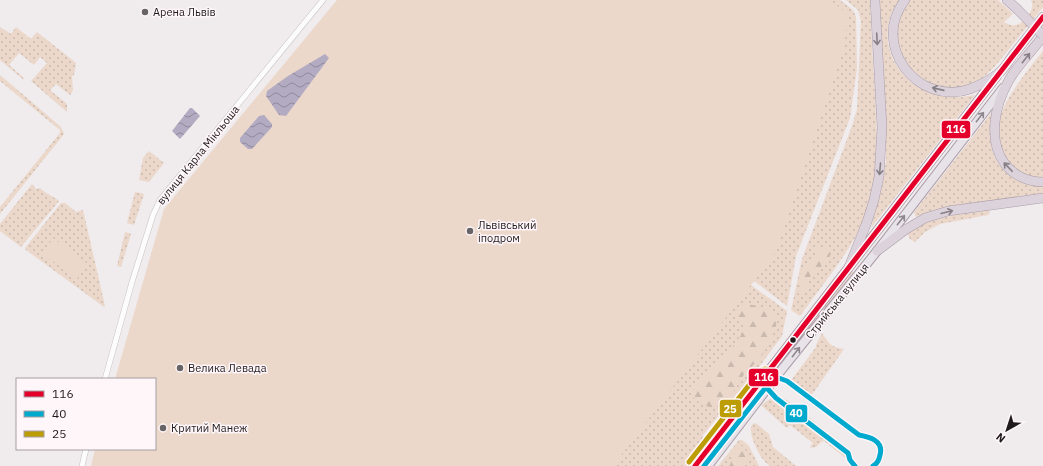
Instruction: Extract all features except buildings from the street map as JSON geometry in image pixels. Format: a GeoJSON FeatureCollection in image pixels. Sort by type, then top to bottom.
{"type":"FeatureCollection","features":[{"type":"Feature","properties":{"kind":"highway"},"geometry":{"type":"LineString","coordinates":[[848,267],[867,222],[879,177],[882,127],[875,0]]}},
{"type":"Feature","properties":{"kind":"highway"},"geometry":{"type":"LineString","coordinates":[[905,0],[898,10],[894,21],[893,43],[896,53],[900,62],[913,78],[931,88],[942,90],[954,91],[970,89],[1000,72],[1043,17]]}},
{"type":"Feature","properties":{"kind":"highway"},"geometry":{"type":"LineString","coordinates":[[1007,0],[1043,36],[1009,80],[996,113],[994,138],[997,150],[1002,160],[1014,172],[1021,177],[1043,182]]}},
{"type":"Feature","properties":{"kind":"highway"},"geometry":{"type":"LineString","coordinates":[[877,251],[905,230],[925,218],[948,211],[1043,198]]}},
{"type":"Feature","properties":{"kind":"main road","name":"Стрийська вулиця"},"geometry":{"type":"LineString","coordinates":[[695,466],[1000,72]]}},
{"type":"Feature","properties":{"kind":"main road","name":"Стрийська вулиця"},"geometry":{"type":"LineString","coordinates":[[708,466],[1009,80]]}},
{"type":"Feature","properties":{"kind":"main road"},"geometry":{"type":"LineString","coordinates":[[765,376],[772,383]]}},
{"type":"Feature","properties":{"kind":"street","name":"вулиця Карла Мікльоша"},"geometry":{"type":"LineString","coordinates":[[105,378],[132,282],[153,215],[160,200],[323,0]]}},
{"type":"Feature","properties":{"kind":"street"},"geometry":{"type":"LineString","coordinates":[[82,466],[86,450]]}},
{"type":"Feature","properties":{"kind":"green space","name":"Львівський іподром"},"geometry":{"type":"Polygon","coordinates":[[[337,0],[830,0],[849,15],[843,51],[776,252],[613,466],[91,466],[95,450],[156,450],[156,378],[115,378],[164,209],[337,0]]]}},
{"type":"Feature","properties":{"kind":"green space"},"geometry":{"type":"Polygon","coordinates":[[[771,0],[840,0],[853,10],[856,17],[857,68],[850,118],[796,256],[787,306],[754,281],[751,285],[787,311],[782,336],[747,383],[703,435],[702,446],[687,466],[567,466],[771,0]]]}},
{"type":"Feature","properties":{"kind":"green space"},"geometry":{"type":"Polygon","coordinates":[[[846,0],[870,0],[877,126],[877,158],[873,190],[864,220],[858,233],[843,258],[800,316],[791,310],[802,259],[857,109],[861,21],[858,10],[846,0]]]}},
{"type":"Feature","properties":{"kind":"green space"},"geometry":{"type":"Polygon","coordinates":[[[879,0],[899,0],[890,16],[888,35],[889,47],[899,70],[908,79],[929,93],[950,97],[975,95],[871,228],[882,187],[886,161],[879,0]]]}},
{"type":"Feature","properties":{"kind":"green space"},"geometry":{"type":"Polygon","coordinates":[[[908,0],[998,0],[1013,14],[1004,22],[1013,25],[1023,22],[1029,16],[1032,8],[1031,0],[1043,0],[1043,7],[989,73],[973,84],[962,88],[950,88],[938,86],[928,82],[909,67],[903,57],[897,44],[897,26],[900,12],[908,0]]]}},
{"type":"Feature","properties":{"kind":"green space"},"geometry":{"type":"Polygon","coordinates":[[[0,27],[11,34],[16,27],[31,39],[37,32],[76,63],[74,75],[72,76],[73,90],[70,95],[56,84],[50,90],[67,104],[67,112],[31,81],[47,63],[40,57],[34,65],[19,53],[9,65],[23,77],[24,80],[0,60],[0,27]]]}},
{"type":"Feature","properties":{"kind":"green space"},"geometry":{"type":"Polygon","coordinates":[[[1043,51],[1043,178],[1019,172],[1006,160],[998,136],[998,125],[1006,102],[1020,80],[1043,51]]]}},
{"type":"Feature","properties":{"kind":"green space"},"geometry":{"type":"Polygon","coordinates":[[[0,75],[61,127],[64,134],[0,214],[0,207],[60,133],[60,130],[0,81],[0,75]]]}},
{"type":"Feature","properties":{"kind":"green space"},"geometry":{"type":"Polygon","coordinates":[[[992,112],[990,137],[996,160],[1012,177],[1027,184],[1043,186],[1043,195],[948,208],[916,217],[914,213],[915,211],[992,112]]]}},
{"type":"Feature","properties":{"kind":"green space"},"geometry":{"type":"Polygon","coordinates":[[[149,151],[164,163],[149,182],[139,180],[143,158],[149,151]]]}},
{"type":"Feature","properties":{"kind":"green space"},"geometry":{"type":"Polygon","coordinates":[[[32,184],[36,189],[40,188],[59,201],[21,247],[0,231],[0,224],[32,184]]]}},
{"type":"Feature","properties":{"kind":"green space"},"geometry":{"type":"Polygon","coordinates":[[[135,192],[144,194],[134,225],[127,223],[135,192]]]}},
{"type":"Feature","properties":{"kind":"green space"},"geometry":{"type":"Polygon","coordinates":[[[61,203],[65,203],[76,212],[83,210],[104,307],[25,248],[61,203]]]}},
{"type":"Feature","properties":{"kind":"green space"},"geometry":{"type":"Polygon","coordinates":[[[987,208],[990,212],[988,215],[940,224],[925,232],[915,242],[910,239],[907,233],[927,221],[987,208]]]}},
{"type":"Feature","properties":{"kind":"green space"},"geometry":{"type":"Polygon","coordinates":[[[125,232],[131,234],[121,267],[117,266],[125,232]]]}},
{"type":"Feature","properties":{"kind":"green space"},"geometry":{"type":"Polygon","coordinates":[[[53,238],[88,264],[77,279],[42,253],[53,238]]]}},
{"type":"Feature","properties":{"kind":"green space"},"geometry":{"type":"Polygon","coordinates":[[[823,246],[829,247],[830,256],[818,270],[812,272],[804,294],[797,293],[801,284],[801,272],[814,258],[817,248],[823,246]]]}},
{"type":"Feature","properties":{"kind":"green space"},"geometry":{"type":"Polygon","coordinates":[[[850,270],[854,272],[781,366],[779,366],[850,270]]]}},
{"type":"Feature","properties":{"kind":"green space"},"geometry":{"type":"Polygon","coordinates":[[[749,304],[773,311],[778,315],[770,340],[760,357],[744,374],[735,389],[725,401],[714,407],[703,405],[691,395],[692,392],[700,379],[720,362],[739,338],[743,331],[743,326],[738,321],[737,312],[743,306],[749,304]]]}},
{"type":"Feature","properties":{"kind":"green space"},"geometry":{"type":"Polygon","coordinates":[[[822,333],[831,344],[844,349],[811,396],[793,383],[792,379],[816,347],[822,333]]]}},
{"type":"Feature","properties":{"kind":"green space"},"geometry":{"type":"Polygon","coordinates":[[[761,390],[761,393],[704,466],[700,466],[758,391],[761,390]]]}},
{"type":"Feature","properties":{"kind":"green space"},"geometry":{"type":"Polygon","coordinates":[[[780,397],[787,400],[845,446],[849,451],[850,457],[844,457],[824,441],[816,447],[811,448],[810,447],[813,443],[790,425],[787,428],[761,405],[770,399],[780,397]]]}},
{"type":"Feature","properties":{"kind":"green space"},"geometry":{"type":"Polygon","coordinates":[[[754,423],[769,434],[773,447],[796,466],[771,466],[763,460],[756,449],[752,436],[751,426],[754,423]]]}},
{"type":"Feature","properties":{"kind":"green space"},"geometry":{"type":"Polygon","coordinates":[[[739,440],[742,440],[749,446],[759,466],[718,466],[739,440]]]}},
{"type":"Feature","properties":{"kind":"green space"},"geometry":{"type":"Polygon","coordinates":[[[739,445],[744,447],[747,454],[745,466],[730,466],[734,451],[739,445]]]}},
{"type":"Feature","properties":{"kind":"water"},"geometry":{"type":"Polygon","coordinates":[[[325,54],[329,58],[286,116],[279,115],[266,96],[267,91],[288,76],[325,54]]]}},
{"type":"Feature","properties":{"kind":"water"},"geometry":{"type":"Polygon","coordinates":[[[190,108],[192,108],[200,116],[180,139],[172,131],[190,108]]]}},
{"type":"Feature","properties":{"kind":"water"},"geometry":{"type":"Polygon","coordinates":[[[264,115],[272,124],[272,127],[252,149],[248,149],[240,142],[240,138],[259,116],[264,115]]]}},
{"type":"Feature","properties":{"kind":"transit line","name":"116"},"geometry":{"type":"LineString","coordinates":[[695,466],[1043,17]]}},
{"type":"Feature","properties":{"kind":"transit line","name":"25"},"geometry":{"type":"LineString","coordinates":[[689,462],[760,371],[767,369],[776,377]]}},
{"type":"Feature","properties":{"kind":"transit line","name":"40"},"geometry":{"type":"LineString","coordinates":[[776,377],[787,381],[859,435],[875,440],[880,446],[881,450],[878,462],[873,466]]}},
{"type":"Feature","properties":{"kind":"transit line","name":"40"},"geometry":{"type":"LineString","coordinates":[[704,466],[766,387],[776,398],[848,453],[850,460],[855,466]]}},
{"type":"Feature","properties":{"kind":"place","name":"Арена Львів"},"geometry":{"type":"Point","coordinates":[145,12]}},
{"type":"Feature","properties":{"kind":"place","name":"Львівський іподром"},"geometry":{"type":"Point","coordinates":[470,231]}},
{"type":"Feature","properties":{"kind":"place","name":"Велика Левада"},"geometry":{"type":"Point","coordinates":[180,368]}},
{"type":"Feature","properties":{"kind":"place","name":"Критий Манеж"},"geometry":{"type":"Point","coordinates":[163,428]}}]}
